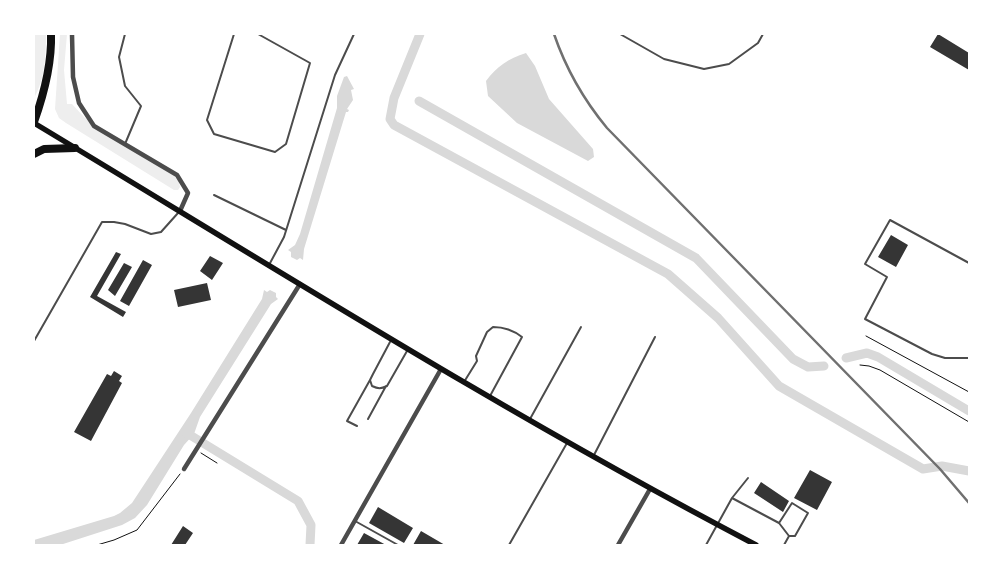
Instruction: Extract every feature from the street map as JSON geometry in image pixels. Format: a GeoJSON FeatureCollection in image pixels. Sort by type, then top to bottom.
{"type":"FeatureCollection","features":[{"type":"Feature","properties":{"kind":"highway"},"geometry":{"type":"LineString","coordinates":[[34,123],[44,90],[51,34]]}},
{"type":"Feature","properties":{"kind":"highway"},"geometry":{"type":"LineString","coordinates":[[34,154],[44,149],[75,148]]}},
{"type":"Feature","properties":{"kind":"main road"},"geometry":{"type":"LineString","coordinates":[[34,123],[489,398],[593,458],[756,545]]}},
{"type":"Feature","properties":{"kind":"street"},"geometry":{"type":"LineString","coordinates":[[72,34],[72,77],[79,103],[94,126],[177,175],[188,193],[180,211]]}},
{"type":"Feature","properties":{"kind":"street"},"geometry":{"type":"LineString","coordinates":[[184,469],[300,284]]}},
{"type":"Feature","properties":{"kind":"street"},"geometry":{"type":"LineString","coordinates":[[341,545],[441,369]]}},
{"type":"Feature","properties":{"kind":"street"},"geometry":{"type":"LineString","coordinates":[[618,545],[650,489]]}},
{"type":"Feature","properties":{"kind":"lane"},"geometry":{"type":"LineString","coordinates":[[125,34],[119,57],[125,86],[141,106],[125,144]]}},
{"type":"Feature","properties":{"kind":"lane"},"geometry":{"type":"LineString","coordinates":[[234,34],[207,120],[214,134],[275,152],[286,144],[310,63],[258,34]]}},
{"type":"Feature","properties":{"kind":"lane"},"geometry":{"type":"LineString","coordinates":[[268,264],[286,230],[335,75],[354,34]]}},
{"type":"Feature","properties":{"kind":"lane"},"geometry":{"type":"LineString","coordinates":[[620,34],[664,59],[704,69],[729,64],[758,43],[763,34]]}},
{"type":"Feature","properties":{"kind":"lane"},"geometry":{"type":"LineString","coordinates":[[214,195],[286,230]]}},
{"type":"Feature","properties":{"kind":"lane"},"geometry":{"type":"LineString","coordinates":[[34,340],[102,222],[119,223],[151,234],[161,232],[180,211]]}},
{"type":"Feature","properties":{"kind":"lane"},"geometry":{"type":"LineString","coordinates":[[969,263],[890,220],[865,264],[887,277],[865,319],[932,354],[945,358],[969,358]]}},
{"type":"Feature","properties":{"kind":"lane"},"geometry":{"type":"LineString","coordinates":[[464,383],[477,361],[476,356],[487,332],[493,327],[503,327],[515,332],[522,337],[489,398]]}},
{"type":"Feature","properties":{"kind":"lane"},"geometry":{"type":"LineString","coordinates":[[529,421],[580,328]]}},
{"type":"Feature","properties":{"kind":"lane"},"geometry":{"type":"LineString","coordinates":[[593,458],[655,338]]}},
{"type":"Feature","properties":{"kind":"lane"},"geometry":{"type":"LineString","coordinates":[[357,426],[347,421],[392,340]]}},
{"type":"Feature","properties":{"kind":"lane"},"geometry":{"type":"LineString","coordinates":[[368,419],[408,350]]}},
{"type":"Feature","properties":{"kind":"lane"},"geometry":{"type":"LineString","coordinates":[[370,380],[372,386],[377,388],[387,386]]}},
{"type":"Feature","properties":{"kind":"lane"},"geometry":{"type":"LineString","coordinates":[[509,545],[567,443]]}},
{"type":"Feature","properties":{"kind":"lane"},"geometry":{"type":"LineString","coordinates":[[706,545],[732,498],[748,478]]}},
{"type":"Feature","properties":{"kind":"lane"},"geometry":{"type":"LineString","coordinates":[[732,498],[779,524],[789,536]]}},
{"type":"Feature","properties":{"kind":"lane"},"geometry":{"type":"LineString","coordinates":[[779,524],[792,503],[808,512],[795,536],[789,536]]}},
{"type":"Feature","properties":{"kind":"lane"},"geometry":{"type":"LineString","coordinates":[[355,521],[398,545]]}},
{"type":"Feature","properties":{"kind":"lane"},"geometry":{"type":"LineString","coordinates":[[784,545],[789,536]]}},
{"type":"Feature","properties":{"kind":"path"},"geometry":{"type":"LineString","coordinates":[[866,336],[969,392]]}},
{"type":"Feature","properties":{"kind":"path"},"geometry":{"type":"LineString","coordinates":[[860,365],[880,370],[969,422]]}},
{"type":"Feature","properties":{"kind":"path"},"geometry":{"type":"LineString","coordinates":[[197,450],[217,463]]}},
{"type":"Feature","properties":{"kind":"path"},"geometry":{"type":"LineString","coordinates":[[97,545],[137,530],[184,469]]}},
{"type":"Feature","properties":{"kind":"shaded area"},"geometry":{"type":"Polygon","coordinates":[[[34,34],[46,34],[43,75],[34,98],[34,34]]]}},
{"type":"Feature","properties":{"kind":"shaded area"},"geometry":{"type":"Polygon","coordinates":[[[60,34],[67,34],[64,70],[67,104],[72,104],[85,118],[172,173],[179,182],[180,187],[178,190],[174,190],[59,118],[55,109],[60,34]]]}},
{"type":"Feature","properties":{"kind":"shaded area"},"geometry":{"type":"Polygon","coordinates":[[[526,53],[535,66],[549,99],[593,149],[594,157],[588,161],[517,123],[488,96],[486,81],[494,71],[503,64],[526,53]]]}},
{"type":"Feature","properties":{"kind":"shaded area"},"geometry":{"type":"Polygon","coordinates":[[[347,76],[354,89],[351,90],[353,100],[347,109],[349,110],[348,112],[346,112],[304,249],[303,260],[300,258],[297,260],[291,257],[291,252],[288,250],[295,245],[300,234],[337,108],[337,96],[344,77],[347,76]]]}},
{"type":"Feature","properties":{"kind":"shaded area"},"geometry":{"type":"Polygon","coordinates":[[[264,290],[276,293],[278,299],[271,304],[200,417],[194,434],[184,445],[147,505],[135,518],[122,525],[60,545],[34,545],[34,540],[114,516],[132,503],[262,299],[264,290]]]}},
{"type":"Feature","properties":{"kind":"building"},"geometry":{"type":"Polygon","coordinates":[[[938,34],[969,53],[969,70],[930,47],[938,34]]]}},
{"type":"Feature","properties":{"kind":"building"},"geometry":{"type":"Polygon","coordinates":[[[891,235],[908,245],[896,267],[878,257],[891,235]]]}},
{"type":"Feature","properties":{"kind":"building"},"geometry":{"type":"Polygon","coordinates":[[[116,252],[121,254],[97,296],[126,312],[123,317],[90,297],[116,252]]]}},
{"type":"Feature","properties":{"kind":"building"},"geometry":{"type":"Polygon","coordinates":[[[210,256],[223,263],[212,280],[200,271],[210,256]]]}},
{"type":"Feature","properties":{"kind":"building"},"geometry":{"type":"Polygon","coordinates":[[[143,260],[152,265],[129,306],[120,301],[143,260]]]}},
{"type":"Feature","properties":{"kind":"building"},"geometry":{"type":"Polygon","coordinates":[[[124,263],[132,267],[115,296],[108,290],[124,263]]]}},
{"type":"Feature","properties":{"kind":"building"},"geometry":{"type":"Polygon","coordinates":[[[207,283],[211,300],[178,307],[174,290],[207,283]]]}},
{"type":"Feature","properties":{"kind":"building"},"geometry":{"type":"Polygon","coordinates":[[[114,371],[122,376],[119,381],[122,383],[91,441],[74,432],[107,374],[111,376],[114,371]]]}},
{"type":"Feature","properties":{"kind":"building"},"geometry":{"type":"Polygon","coordinates":[[[810,470],[832,482],[817,510],[794,498],[810,470]]]}},
{"type":"Feature","properties":{"kind":"building"},"geometry":{"type":"Polygon","coordinates":[[[761,482],[789,501],[783,512],[754,493],[761,482]]]}},
{"type":"Feature","properties":{"kind":"building"},"geometry":{"type":"Polygon","coordinates":[[[378,507],[413,528],[404,543],[369,523],[378,507]]]}},
{"type":"Feature","properties":{"kind":"building"},"geometry":{"type":"Polygon","coordinates":[[[183,526],[193,533],[185,545],[171,545],[183,526]]]}},
{"type":"Feature","properties":{"kind":"building"},"geometry":{"type":"Polygon","coordinates":[[[421,531],[445,545],[413,545],[421,531]]]}},
{"type":"Feature","properties":{"kind":"building"},"geometry":{"type":"Polygon","coordinates":[[[364,533],[386,545],[357,545],[364,533]]]}},
{"type":"Feature","properties":{"kind":"waterway"},"geometry":{"type":"LineString","coordinates":[[420,34],[394,98],[390,119],[394,125],[668,274],[718,318],[779,386],[923,469],[942,466],[969,471]]}},
{"type":"Feature","properties":{"kind":"waterway"},"geometry":{"type":"LineString","coordinates":[[419,101],[696,258],[793,359],[808,367],[824,366]]}},
{"type":"Feature","properties":{"kind":"waterway"},"geometry":{"type":"LineString","coordinates":[[846,358],[867,353],[878,357],[969,411]]}},
{"type":"Feature","properties":{"kind":"waterway"},"geometry":{"type":"LineString","coordinates":[[185,432],[298,501],[311,525],[310,545]]}},
{"type":"Feature","properties":{"kind":"railway"},"geometry":{"type":"LineString","coordinates":[[554,34],[576,83],[590,106],[607,128],[940,469],[969,503]]}}]}
